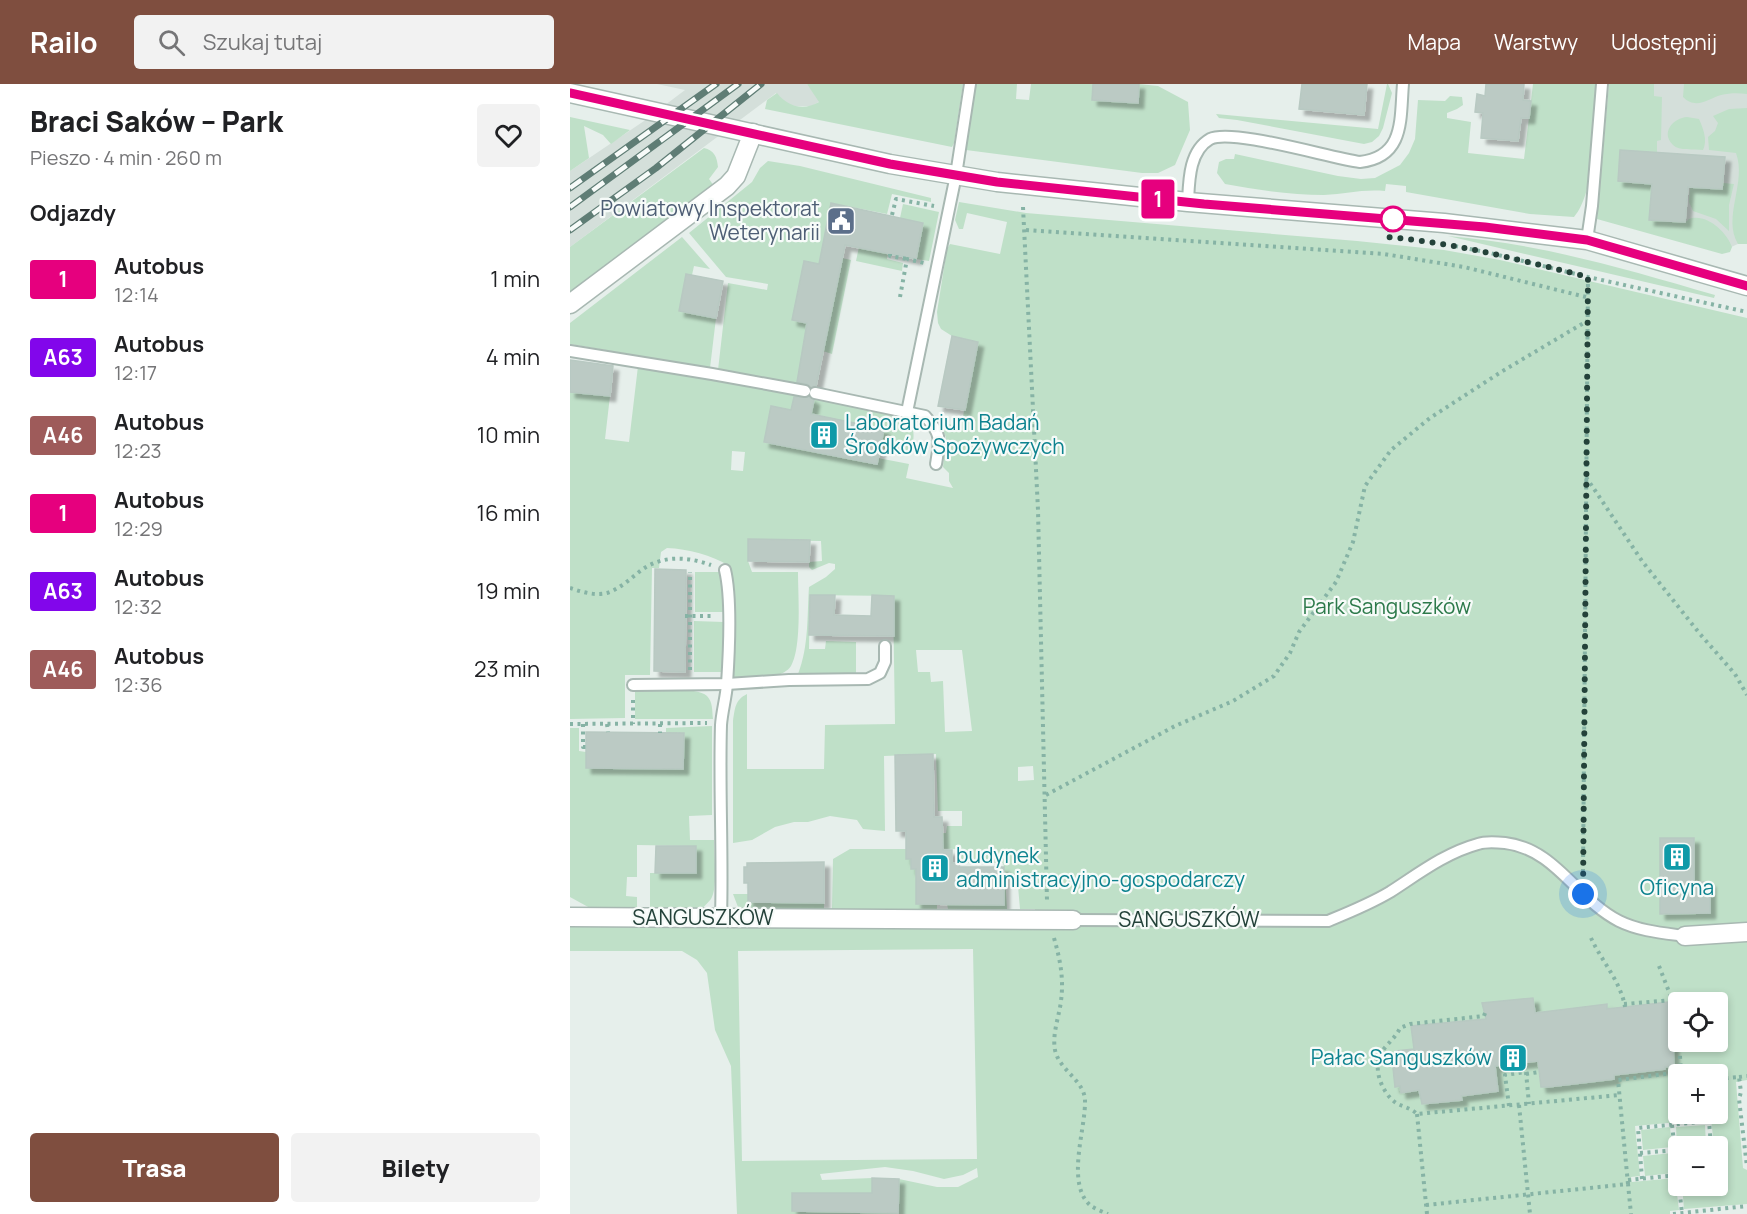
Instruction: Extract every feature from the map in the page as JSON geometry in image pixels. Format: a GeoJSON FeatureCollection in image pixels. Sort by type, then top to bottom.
{"type":"FeatureCollection","features":[{"type":"Feature","properties":{"kind":"street"},"geometry":{"type":"LineString","coordinates":[[570,93],[890,164],[956,175],[1053,189],[1444,223],[1587,240],[1747,286]]}},
{"type":"Feature","properties":{"kind":"street"},"geometry":{"type":"LineString","coordinates":[[570,304],[727,186],[736,176],[753,133]]}},
{"type":"Feature","properties":{"kind":"street","name":"SANGUSZKÓW"},"geometry":{"type":"LineString","coordinates":[[574,914],[1073,920]]}},
{"type":"Feature","properties":{"kind":"street","name":"SANGUSZKÓW"},"geometry":{"type":"LineString","coordinates":[[1685,936],[1747,932]]}},
{"type":"Feature","properties":{"kind":"lane"},"geometry":{"type":"LineString","coordinates":[[907,412],[956,175],[970,84]]}},
{"type":"Feature","properties":{"kind":"lane"},"geometry":{"type":"LineString","coordinates":[[1188,202],[1190,173],[1196,154],[1210,140],[1219,137],[1242,137],[1360,162],[1370,161],[1384,155],[1398,133],[1403,84]]}},
{"type":"Feature","properties":{"kind":"lane"},"geometry":{"type":"LineString","coordinates":[[1587,240],[1602,84]]}},
{"type":"Feature","properties":{"kind":"lane"},"geometry":{"type":"LineString","coordinates":[[570,351],[680,368],[925,416],[935,427],[940,439],[936,464]]}},
{"type":"Feature","properties":{"kind":"lane"},"geometry":{"type":"LineString","coordinates":[[721,917],[721,723],[727,684],[728,616],[728,583],[725,570]]}},
{"type":"Feature","properties":{"kind":"lane"},"geometry":{"type":"LineString","coordinates":[[633,685],[868,679],[880,673],[885,662],[885,646]]}},
{"type":"Feature","properties":{"kind":"lane","name":"SANGUSZKÓW"},"geometry":{"type":"LineString","coordinates":[[1073,920],[1328,921],[1360,909],[1441,859],[1480,843],[1510,844],[1542,855],[1562,871],[1583,894],[1620,922],[1651,931],[1685,936]]}},
{"type":"Feature","properties":{"kind":"path"},"geometry":{"type":"LineString","coordinates":[[892,216],[896,199],[934,207],[935,200]]}},
{"type":"Feature","properties":{"kind":"path"},"geometry":{"type":"LineString","coordinates":[[1023,207],[1026,230],[1038,510],[1048,920],[1063,972],[1055,1051],[1062,1064],[1075,1078],[1085,1097],[1078,1173],[1081,1192],[1091,1206],[1108,1214]]}},
{"type":"Feature","properties":{"kind":"path"},"geometry":{"type":"LineString","coordinates":[[1026,230],[1384,254],[1464,267],[1586,297]]}},
{"type":"Feature","properties":{"kind":"path"},"geometry":{"type":"LineString","coordinates":[[1450,245],[1747,312]]}},
{"type":"Feature","properties":{"kind":"path"},"geometry":{"type":"LineString","coordinates":[[890,254],[890,256],[907,260],[937,265]]}},
{"type":"Feature","properties":{"kind":"path"},"geometry":{"type":"LineString","coordinates":[[900,297],[907,260]]}},
{"type":"Feature","properties":{"kind":"path"},"geometry":{"type":"LineString","coordinates":[[1583,894],[1586,297],[1588,277]]}},
{"type":"Feature","properties":{"kind":"path"},"geometry":{"type":"LineString","coordinates":[[1046,795],[1175,726],[1233,701],[1274,676],[1290,653],[1299,632],[1336,582],[1353,542],[1365,486],[1391,450],[1430,418],[1501,372],[1587,321]]}},
{"type":"Feature","properties":{"kind":"path"},"geometry":{"type":"LineString","coordinates":[[1586,476],[1642,561],[1735,675],[1747,695]]}},
{"type":"Feature","properties":{"kind":"path"},"geometry":{"type":"LineString","coordinates":[[570,588],[590,594],[607,593],[626,583],[654,562],[675,557],[699,560],[725,570]]}},
{"type":"Feature","properties":{"kind":"path"},"geometry":{"type":"LineString","coordinates":[[690,572],[688,616],[690,685]]}},
{"type":"Feature","properties":{"kind":"path"},"geometry":{"type":"LineString","coordinates":[[688,616],[728,616]]}},
{"type":"Feature","properties":{"kind":"path"},"geometry":{"type":"LineString","coordinates":[[633,685],[633,724]]}},
{"type":"Feature","properties":{"kind":"path"},"geometry":{"type":"LineString","coordinates":[[570,724],[721,723]]}},
{"type":"Feature","properties":{"kind":"path"},"geometry":{"type":"LineString","coordinates":[[583,724],[583,747],[586,747]]}},
{"type":"Feature","properties":{"kind":"path"},"geometry":{"type":"LineString","coordinates":[[608,724],[608,732]]}},
{"type":"Feature","properties":{"kind":"path"},"geometry":{"type":"LineString","coordinates":[[660,724],[660,733]]}},
{"type":"Feature","properties":{"kind":"path"},"geometry":{"type":"LineString","coordinates":[[1591,938],[1617,985],[1625,1006],[1668,1001]]}},
{"type":"Feature","properties":{"kind":"path"},"geometry":{"type":"LineString","coordinates":[[1659,966],[1669,992]]}},
{"type":"Feature","properties":{"kind":"path"},"geometry":{"type":"LineString","coordinates":[[1485,1013],[1484,1016],[1410,1024],[1400,1028],[1398,1034],[1380,1055],[1378,1066],[1380,1080],[1386,1092],[1396,1103],[1417,1114],[1620,1095]]}},
{"type":"Feature","properties":{"kind":"path"},"geometry":{"type":"LineString","coordinates":[[1509,1106],[1505,1075],[1539,1072]]}},
{"type":"Feature","properties":{"kind":"path"},"geometry":{"type":"LineString","coordinates":[[1526,1074],[1529,1104]]}},
{"type":"Feature","properties":{"kind":"path"},"geometry":{"type":"LineString","coordinates":[[1631,1214],[1618,1080],[1668,1074]]}},
{"type":"Feature","properties":{"kind":"path"},"geometry":{"type":"LineString","coordinates":[[1728,1078],[1747,1076]]}},
{"type":"Feature","properties":{"kind":"path"},"geometry":{"type":"LineString","coordinates":[[1739,1077],[1747,1167]]}},
{"type":"Feature","properties":{"kind":"path"},"geometry":{"type":"LineString","coordinates":[[1519,1106],[1530,1214]]}},
{"type":"Feature","properties":{"kind":"path"},"geometry":{"type":"LineString","coordinates":[[1417,1114],[1427,1214]]}},
{"type":"Feature","properties":{"kind":"path"},"geometry":{"type":"LineString","coordinates":[[1642,1179],[1638,1128],[1708,1122],[1710,1136]]}},
{"type":"Feature","properties":{"kind":"path"},"geometry":{"type":"LineString","coordinates":[[1672,1125],[1674,1136]]}},
{"type":"Feature","properties":{"kind":"path"},"geometry":{"type":"LineString","coordinates":[[1640,1154],[1668,1151]]}},
{"type":"Feature","properties":{"kind":"path"},"geometry":{"type":"LineString","coordinates":[[1426,1205],[1528,1195],[1668,1176]]}},
{"type":"Feature","properties":{"kind":"path"},"geometry":{"type":"LineString","coordinates":[[1680,1196],[1682,1213]]}},
{"type":"Feature","properties":{"kind":"path"},"geometry":{"type":"LineString","coordinates":[[1672,1214],[1747,1206]]}},
{"type":"Feature","properties":{"kind":"shaded area"},"geometry":{"type":"Polygon","coordinates":[[[657,84],[807,84],[820,101],[812,106],[795,106],[787,104],[776,93],[570,247],[570,171],[685,90],[657,84]]]}},
{"type":"Feature","properties":{"kind":"shaded area"},"geometry":{"type":"Polygon","coordinates":[[[1623,84],[1747,84],[1747,193],[1740,243],[1729,248],[1610,207],[1623,84]]]}},
{"type":"Feature","properties":{"kind":"green space"},"geometry":{"type":"Polygon","coordinates":[[[807,84],[963,84],[954,143],[952,147],[765,109],[767,100],[777,93],[786,102],[796,106],[808,106],[819,102],[807,84]]]}},
{"type":"Feature","properties":{"kind":"green space"},"geometry":{"type":"Polygon","coordinates":[[[975,84],[1017,84],[1016,99],[1029,100],[1031,84],[1093,84],[1092,100],[1138,103],[1139,84],[1158,86],[1188,102],[1190,130],[1175,165],[1158,173],[1142,173],[966,150],[964,144],[975,84]]]}},
{"type":"Feature","properties":{"kind":"green space"},"geometry":{"type":"Polygon","coordinates":[[[1387,84],[1392,93],[1383,128],[1372,142],[1364,144],[1219,118],[1216,114],[1378,129],[1387,84]]]}},
{"type":"Feature","properties":{"kind":"green space"},"geometry":{"type":"Polygon","coordinates":[[[1533,84],[1597,84],[1595,135],[1587,191],[1574,217],[1530,214],[1406,192],[1406,186],[1386,184],[1385,191],[1324,195],[1274,192],[1225,184],[1217,173],[1219,162],[1234,159],[1235,154],[1338,176],[1375,178],[1400,165],[1409,153],[1415,139],[1418,100],[1445,101],[1450,96],[1462,97],[1463,105],[1447,113],[1447,118],[1471,122],[1468,153],[1524,159],[1533,84]]]}},
{"type":"Feature","properties":{"kind":"green space"},"geometry":{"type":"Polygon","coordinates":[[[1609,84],[1654,84],[1654,96],[1662,97],[1661,140],[1657,141],[1657,152],[1620,150],[1618,181],[1652,184],[1650,220],[1679,222],[1692,218],[1705,219],[1726,236],[1732,247],[1730,252],[1722,254],[1597,219],[1609,84]]]}},
{"type":"Feature","properties":{"kind":"green space"},"geometry":{"type":"Polygon","coordinates":[[[1684,84],[1747,84],[1747,94],[1724,94],[1693,103],[1683,97],[1684,84]]]}},
{"type":"Feature","properties":{"kind":"green space"},"geometry":{"type":"Polygon","coordinates":[[[1747,108],[1747,244],[1738,244],[1732,223],[1739,176],[1736,153],[1709,150],[1708,137],[1715,131],[1718,123],[1713,116],[1729,109],[1747,108]]]}},
{"type":"Feature","properties":{"kind":"green space"},"geometry":{"type":"Polygon","coordinates":[[[570,117],[630,130],[611,144],[603,135],[584,126],[589,158],[570,171],[570,117]]]}},
{"type":"Feature","properties":{"kind":"green space"},"geometry":{"type":"Polygon","coordinates":[[[1687,117],[1699,119],[1705,138],[1703,150],[1679,148],[1669,140],[1670,126],[1687,117]]]}},
{"type":"Feature","properties":{"kind":"green space"},"geometry":{"type":"Polygon","coordinates":[[[704,148],[713,152],[717,160],[718,167],[709,179],[714,186],[570,292],[570,247],[704,148]]]}},
{"type":"Feature","properties":{"kind":"green space"},"geometry":{"type":"Polygon","coordinates":[[[768,161],[800,166],[931,198],[931,202],[892,194],[887,214],[831,203],[819,264],[804,261],[792,320],[807,323],[806,386],[718,370],[728,283],[767,290],[768,284],[726,277],[689,233],[752,182],[760,168],[768,161]]]}},
{"type":"Feature","properties":{"kind":"green space"},"geometry":{"type":"Polygon","coordinates":[[[1723,183],[1734,184],[1729,205],[1729,231],[1716,219],[1693,211],[1689,202],[1690,187],[1722,189],[1723,183]]]}},
{"type":"Feature","properties":{"kind":"green space","name":"Park Sanguszków"},"geometry":{"type":"Polygon","coordinates":[[[959,202],[1026,213],[1444,250],[1500,260],[1747,318],[1747,1080],[1736,1082],[1743,1168],[1747,1170],[1747,1204],[1684,1209],[1683,1196],[1728,1196],[1728,1136],[1713,1136],[1712,1124],[1728,1124],[1728,1064],[1668,1064],[1668,1123],[1635,1126],[1640,1176],[1631,1177],[1632,1182],[1668,1179],[1668,1196],[1677,1196],[1679,1210],[1670,1211],[1670,1214],[737,1214],[731,1066],[715,1030],[707,973],[697,960],[682,951],[570,951],[570,926],[1034,925],[1035,909],[1020,909],[1017,875],[1005,876],[1007,909],[948,909],[947,904],[1003,905],[1004,867],[1003,863],[962,863],[956,860],[956,849],[923,848],[923,834],[946,833],[947,826],[962,826],[962,811],[938,811],[936,754],[884,756],[885,831],[863,829],[857,820],[830,816],[775,827],[752,840],[733,843],[733,721],[736,705],[743,696],[747,694],[747,769],[824,769],[825,725],[895,724],[893,596],[810,595],[809,649],[825,649],[826,641],[856,642],[856,675],[798,674],[806,642],[809,587],[835,569],[835,564],[829,563],[812,570],[809,567],[809,562],[822,561],[821,541],[748,540],[748,561],[752,572],[798,572],[797,647],[791,666],[786,671],[766,678],[733,677],[734,582],[729,566],[700,553],[667,548],[661,552],[659,568],[652,568],[650,675],[625,675],[625,718],[570,719],[570,392],[610,396],[605,439],[629,442],[638,366],[804,395],[801,412],[771,407],[764,442],[877,464],[878,458],[909,464],[906,478],[953,488],[949,481],[949,473],[943,467],[946,437],[941,428],[947,424],[961,426],[978,342],[952,336],[941,329],[938,323],[937,312],[947,249],[950,244],[1000,254],[1007,222],[967,213],[963,229],[959,229],[955,220],[959,202]],[[732,451],[731,470],[743,471],[745,452],[732,451]],[[916,650],[918,672],[930,672],[931,682],[943,681],[945,732],[972,731],[962,650],[916,650]],[[1033,766],[1018,767],[1018,781],[1034,780],[1033,766]],[[973,949],[738,951],[742,1161],[977,1159],[973,949]],[[885,1167],[820,1174],[822,1180],[872,1178],[872,1193],[793,1193],[872,1213],[898,1213],[899,1179],[937,1187],[958,1187],[978,1177],[977,1168],[963,1175],[944,1179],[885,1167]]]}},
{"type":"Feature","properties":{"kind":"green space"},"geometry":{"type":"Polygon","coordinates":[[[903,204],[939,212],[929,261],[916,259],[923,223],[900,218],[903,204]]]}},
{"type":"Feature","properties":{"kind":"green space"},"geometry":{"type":"Polygon","coordinates":[[[1448,236],[1550,251],[1715,295],[1714,298],[1448,236]]]}},
{"type":"Feature","properties":{"kind":"green space"},"geometry":{"type":"Polygon","coordinates":[[[682,237],[710,269],[694,266],[692,275],[686,274],[679,310],[716,318],[710,368],[570,344],[570,323],[682,237]]]}},
{"type":"Feature","properties":{"kind":"green space"},"geometry":{"type":"Polygon","coordinates":[[[859,247],[888,253],[887,259],[903,263],[902,271],[856,261],[859,247]]]}},
{"type":"Feature","properties":{"kind":"green space"},"geometry":{"type":"Polygon","coordinates":[[[842,258],[851,260],[832,354],[823,351],[842,258]]]}},
{"type":"Feature","properties":{"kind":"green space"},"geometry":{"type":"Polygon","coordinates":[[[814,398],[900,415],[912,427],[914,437],[911,455],[880,448],[884,429],[811,414],[814,398]]]}},
{"type":"Feature","properties":{"kind":"green space"},"geometry":{"type":"Polygon","coordinates":[[[695,572],[722,572],[723,612],[695,612],[695,572]]]}},
{"type":"Feature","properties":{"kind":"green space"},"geometry":{"type":"Polygon","coordinates":[[[694,621],[724,622],[723,672],[694,672],[694,621]]]}},
{"type":"Feature","properties":{"kind":"green space"},"geometry":{"type":"Polygon","coordinates":[[[684,690],[702,693],[710,701],[713,719],[635,719],[635,691],[684,690]]]}},
{"type":"Feature","properties":{"kind":"green space"},"geometry":{"type":"Polygon","coordinates":[[[712,726],[712,815],[689,816],[690,840],[714,840],[715,879],[710,900],[701,910],[650,910],[650,873],[695,873],[695,846],[637,845],[637,877],[627,877],[626,896],[637,897],[637,910],[590,908],[570,897],[570,728],[579,728],[579,751],[586,752],[587,768],[683,769],[684,733],[666,733],[666,728],[712,726]]]}},
{"type":"Feature","properties":{"kind":"green space"},"geometry":{"type":"Polygon","coordinates":[[[850,849],[906,849],[906,859],[911,859],[911,869],[916,869],[937,904],[937,909],[832,909],[833,859],[850,849]]]}},
{"type":"Feature","properties":{"kind":"green space"},"geometry":{"type":"Polygon","coordinates":[[[733,894],[748,894],[748,902],[824,903],[824,909],[743,910],[738,907],[733,894]]]}},
{"type":"Feature","properties":{"kind":"green space"},"geometry":{"type":"Polygon","coordinates":[[[1705,1125],[1706,1136],[1676,1136],[1676,1127],[1705,1125]]]}},
{"type":"Feature","properties":{"kind":"green space"},"geometry":{"type":"Polygon","coordinates":[[[1670,1127],[1668,1147],[1643,1150],[1641,1130],[1670,1127]]]}},
{"type":"Feature","properties":{"kind":"green space"},"geometry":{"type":"Polygon","coordinates":[[[1668,1153],[1668,1174],[1645,1176],[1643,1156],[1668,1153]]]}},
{"type":"Feature","properties":{"kind":"building"},"geometry":{"type":"Polygon","coordinates":[[[1093,84],[1139,84],[1138,103],[1092,100],[1093,84]]]}},
{"type":"Feature","properties":{"kind":"building"},"geometry":{"type":"Polygon","coordinates":[[[1302,84],[1367,84],[1364,115],[1299,109],[1302,84]]]}},
{"type":"Feature","properties":{"kind":"building"},"geometry":{"type":"Polygon","coordinates":[[[1486,84],[1524,84],[1523,100],[1531,101],[1529,118],[1521,118],[1518,141],[1481,138],[1483,113],[1475,112],[1477,94],[1485,96],[1486,84]]]}},
{"type":"Feature","properties":{"kind":"building"},"geometry":{"type":"Polygon","coordinates":[[[1620,150],[1725,157],[1722,189],[1688,187],[1685,222],[1649,220],[1652,184],[1618,181],[1620,150]]]}},
{"type":"Feature","properties":{"kind":"building"},"geometry":{"type":"Polygon","coordinates":[[[831,203],[923,223],[916,259],[845,245],[816,386],[811,387],[797,382],[807,323],[792,320],[804,261],[819,264],[831,203]]]}},
{"type":"Feature","properties":{"kind":"building"},"geometry":{"type":"Polygon","coordinates":[[[686,274],[723,281],[716,318],[679,311],[686,274]]]}},
{"type":"Feature","properties":{"kind":"building"},"geometry":{"type":"Polygon","coordinates":[[[952,336],[978,342],[965,410],[938,406],[952,336]]]}},
{"type":"Feature","properties":{"kind":"building"},"geometry":{"type":"Polygon","coordinates":[[[570,360],[613,366],[610,396],[570,392],[570,360]]]}},
{"type":"Feature","properties":{"kind":"building","name":"Laboratorium Badań Środków Spożywczych"},"geometry":{"type":"Polygon","coordinates":[[[794,397],[809,397],[814,400],[811,414],[884,429],[877,464],[764,442],[771,406],[791,410],[794,397]]]}},
{"type":"Feature","properties":{"kind":"building"},"geometry":{"type":"Polygon","coordinates":[[[748,539],[810,540],[809,562],[748,561],[748,539]]]}},
{"type":"Feature","properties":{"kind":"building"},"geometry":{"type":"Polygon","coordinates":[[[655,569],[686,570],[685,672],[654,671],[655,569]]]}},
{"type":"Feature","properties":{"kind":"building"},"geometry":{"type":"Polygon","coordinates":[[[810,595],[835,595],[834,615],[871,616],[872,595],[894,596],[894,636],[809,635],[810,595]]]}},
{"type":"Feature","properties":{"kind":"building"},"geometry":{"type":"Polygon","coordinates":[[[586,732],[684,733],[683,769],[586,768],[586,732]]]}},
{"type":"Feature","properties":{"kind":"building"},"geometry":{"type":"Polygon","coordinates":[[[933,754],[934,817],[942,817],[943,850],[952,850],[952,863],[959,863],[959,867],[1004,867],[1004,905],[916,904],[916,869],[911,869],[911,859],[906,859],[906,831],[896,831],[895,755],[933,754]]]}},
{"type":"Feature","properties":{"kind":"building","name":"Oficyna"},"geometry":{"type":"Polygon","coordinates":[[[1660,838],[1694,838],[1694,882],[1710,882],[1710,913],[1660,914],[1660,838]]]}},
{"type":"Feature","properties":{"kind":"building"},"geometry":{"type":"Polygon","coordinates":[[[656,846],[696,846],[696,873],[655,873],[656,846]]]}},
{"type":"Feature","properties":{"kind":"building"},"geometry":{"type":"Polygon","coordinates":[[[824,862],[824,903],[748,902],[748,883],[744,883],[744,867],[747,867],[747,863],[824,862]]]}},
{"type":"Feature","properties":{"kind":"building","name":"Pałac Sanguszków"},"geometry":{"type":"Polygon","coordinates":[[[1533,998],[1535,1013],[1607,1004],[1607,1009],[1668,1002],[1668,1052],[1673,1052],[1674,1064],[1668,1064],[1665,1069],[1614,1075],[1614,1079],[1541,1087],[1538,1061],[1495,1066],[1498,1091],[1461,1096],[1462,1100],[1422,1104],[1419,1090],[1401,1093],[1400,1086],[1395,1087],[1392,1058],[1397,1057],[1396,1051],[1414,1049],[1411,1026],[1486,1019],[1482,1003],[1533,998]]]}},
{"type":"Feature","properties":{"kind":"building"},"geometry":{"type":"Polygon","coordinates":[[[872,1178],[899,1179],[898,1213],[792,1211],[792,1193],[872,1193],[872,1178]]]}},
{"type":"Feature","properties":{"kind":"railway"},"geometry":{"type":"LineString","coordinates":[[570,188],[716,84]]}},
{"type":"Feature","properties":{"kind":"railway"},"geometry":{"type":"LineString","coordinates":[[570,207],[738,84]]}},
{"type":"Feature","properties":{"kind":"railway"},"geometry":{"type":"LineString","coordinates":[[570,230],[656,168],[761,84]]}},
{"type":"Feature","properties":{"kind":"bus line","name":"1"},"geometry":{"type":"LineString","coordinates":[[570,93],[890,164],[997,182],[1204,204],[1426,221],[1587,240],[1747,286]]}},
{"type":"Feature","properties":{"kind":"place","name":"Powiatowy Inspektorat Weterynarii"},"geometry":{"type":"Point","coordinates":[841,221]}},
{"type":"Feature","properties":{"kind":"place","name":"Laboratorium Badań Środków Spożywczych"},"geometry":{"type":"Point","coordinates":[824,435]}},
{"type":"Feature","properties":{"kind":"place","name":"Oficyna"},"geometry":{"type":"Point","coordinates":[1677,857]}},
{"type":"Feature","properties":{"kind":"place","name":"budynek administracyjno-gospodarczy"},"geometry":{"type":"Point","coordinates":[935,868]}},
{"type":"Feature","properties":{"kind":"place","name":"Pałac Sanguszków"},"geometry":{"type":"Point","coordinates":[1513,1058]}},
{"type":"Feature","properties":{"kind":"route"},"geometry":{"type":"LineString","coordinates":[[1393,219],[1387,237],[1450,245],[1588,277],[1586,297],[1583,894]]}}]}
